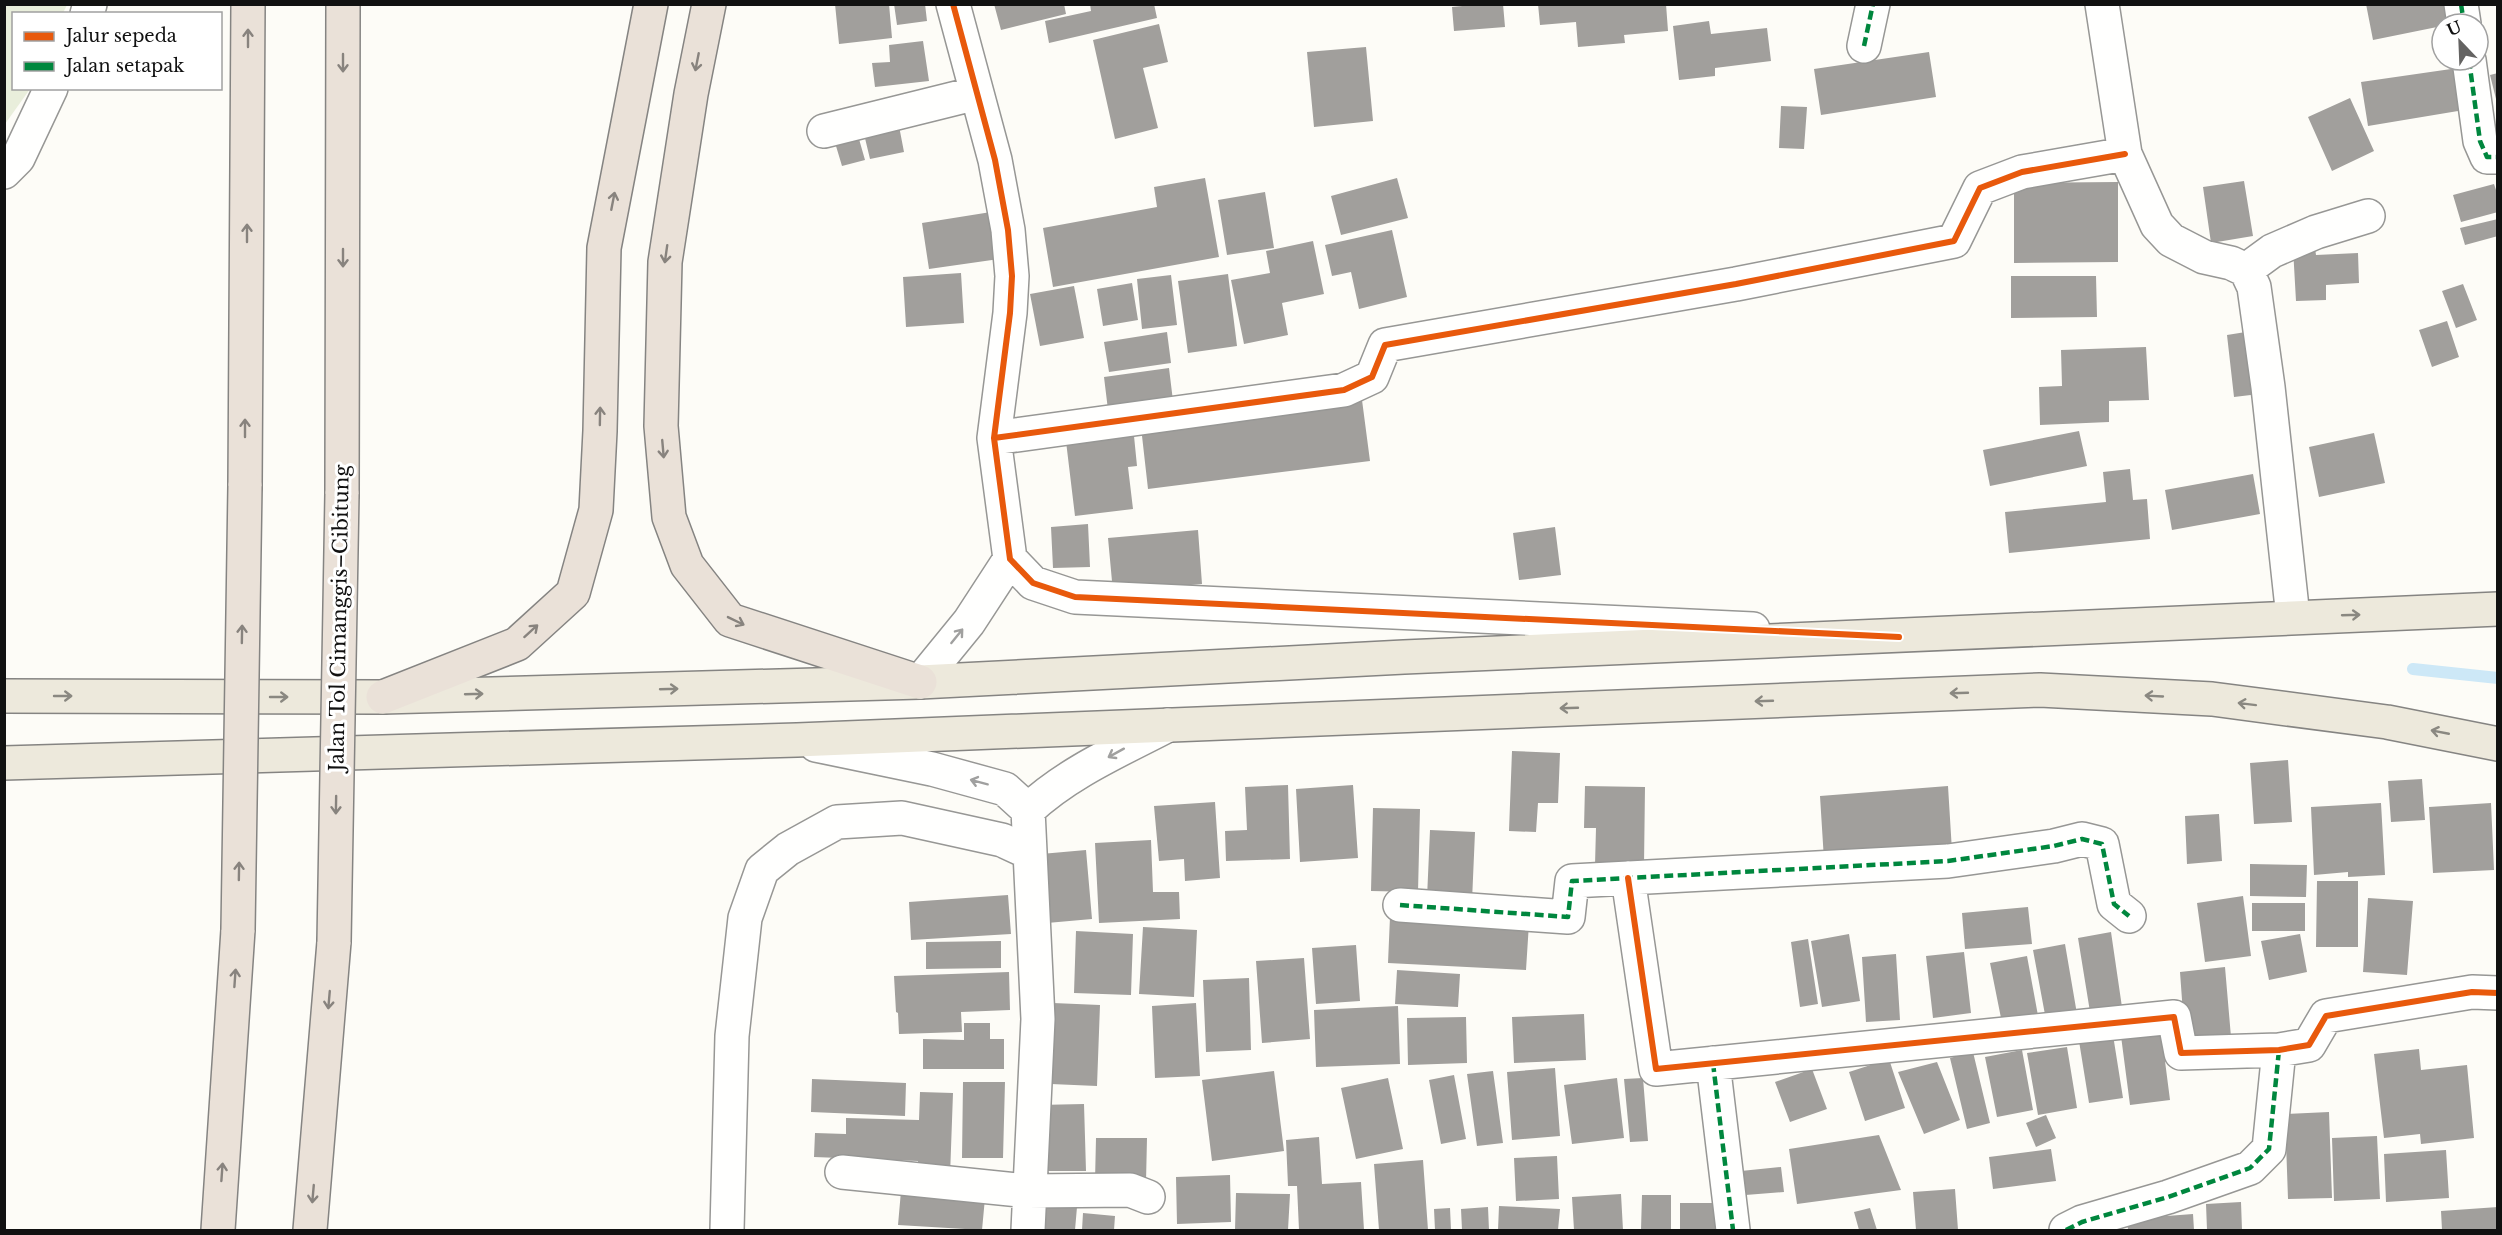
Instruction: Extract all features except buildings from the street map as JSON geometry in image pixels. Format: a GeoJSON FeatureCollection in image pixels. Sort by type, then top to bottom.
{"type":"FeatureCollection","features":[{"type":"Feature","properties":{"kind":"highway"},"geometry":{"type":"LineString","coordinates":[[218,1230],[238,930],[245,486],[248,4]]}},
{"type":"Feature","properties":{"kind":"highway","name":"Jalan Tol Cimanggis–Cibitung"},"geometry":{"type":"LineString","coordinates":[[310,1230],[334,942],[342,494],[343,4]]}},
{"type":"Feature","properties":{"kind":"highway"},"geometry":{"type":"LineString","coordinates":[[383,697],[517,644],[573,593],[596,510],[604,248],[651,4]]}},
{"type":"Feature","properties":{"kind":"highway"},"geometry":{"type":"LineString","coordinates":[[708,4],[691,94],[665,262],[661,426],[669,517],[687,565],[730,620],[920,682]]}},
{"type":"Feature","properties":{"kind":"main road"},"geometry":{"type":"LineString","coordinates":[[4,696],[383,697],[920,682],[1416,657],[2498,609]]}},
{"type":"Feature","properties":{"kind":"main road"},"geometry":{"type":"LineString","coordinates":[[4,763],[796,741],[2040,690],[2212,699],[2387,722],[2498,744]]}},
{"type":"Feature","properties":{"kind":"street"},"geometry":{"type":"LineString","coordinates":[[952,4],[977,93],[1003,198],[1008,230],[1012,276],[1010,313],[994,438],[1010,559],[1033,583],[1075,597],[1899,637]]}},
{"type":"Feature","properties":{"kind":"street"},"geometry":{"type":"LineString","coordinates":[[1864,46],[1873,4]]}},
{"type":"Feature","properties":{"kind":"street"},"geometry":{"type":"LineString","coordinates":[[2102,4],[2125,154],[2157,225],[2171,240],[2204,257],[2231,263],[2246,270],[2254,287],[2268,387],[2292,617]]}},
{"type":"Feature","properties":{"kind":"street"},"geometry":{"type":"LineString","coordinates":[[2471,72],[2480,141],[2487,157],[2498,157]]}},
{"type":"Feature","properties":{"kind":"street"},"geometry":{"type":"LineString","coordinates":[[4,172],[18,158],[50,90]]}},
{"type":"Feature","properties":{"kind":"street"},"geometry":{"type":"LineString","coordinates":[[824,131],[977,93]]}},
{"type":"Feature","properties":{"kind":"street"},"geometry":{"type":"LineString","coordinates":[[994,438],[1344,390],[1371,377],[1385,345],[1736,284],[1954,241],[1980,188],[2022,172],[2125,154]]}},
{"type":"Feature","properties":{"kind":"street"},"geometry":{"type":"LineString","coordinates":[[2246,270],[2272,251],[2316,232],[2368,216]]}},
{"type":"Feature","properties":{"kind":"street"},"geometry":{"type":"LineString","coordinates":[[920,682],[969,622],[1010,559]]}},
{"type":"Feature","properties":{"kind":"street"},"geometry":{"type":"LineString","coordinates":[[1028,810],[1046,794],[1073,777],[1168,724]]}},
{"type":"Feature","properties":{"kind":"street"},"geometry":{"type":"LineString","coordinates":[[796,741],[932,769],[1005,789],[1028,810],[1038,1018],[1028,1191],[1028,1230]]}},
{"type":"Feature","properties":{"kind":"street"},"geometry":{"type":"LineString","coordinates":[[727,1230],[732,1036],[744,918],[762,870],[788,849],[837,822],[902,818],[1002,840],[1030,854]]}},
{"type":"Feature","properties":{"kind":"street"},"geometry":{"type":"LineString","coordinates":[[1400,905],[1568,917],[1572,881],[1948,861],[2054,846],[2082,839],[2102,844],[2114,904],[2129,916]]}},
{"type":"Feature","properties":{"kind":"street"},"geometry":{"type":"LineString","coordinates":[[1628,878],[1656,1069],[2174,1017],[2181,1053],[2279,1050],[2309,1046],[2326,1016],[2472,992],[2498,993]]}},
{"type":"Feature","properties":{"kind":"street"},"geometry":{"type":"LineString","coordinates":[[2066,1230],[2082,1222],[2168,1197],[2250,1168],[2269,1149],[2279,1050]]}},
{"type":"Feature","properties":{"kind":"street"},"geometry":{"type":"LineString","coordinates":[[1713,1063],[1733,1230]]}},
{"type":"Feature","properties":{"kind":"street"},"geometry":{"type":"LineString","coordinates":[[842,1172],[1028,1191],[1130,1190],[1148,1197]]}},
{"type":"Feature","properties":{"kind":"green space"},"geometry":{"type":"Polygon","coordinates":[[[5,4],[67,5],[64,12],[12,12],[12,90],[29,90],[5,124],[5,4]]]}},
{"type":"Feature","properties":{"kind":"waterway"},"geometry":{"type":"LineString","coordinates":[[2413,669],[2498,678]]}},
{"type":"Feature","properties":{"kind":"marked path"},"geometry":{"type":"LineString","coordinates":[[1864,46],[1873,4]]}},
{"type":"Feature","properties":{"kind":"marked path"},"geometry":{"type":"LineString","coordinates":[[2461,4],[2462,12]]}},
{"type":"Feature","properties":{"kind":"marked path"},"geometry":{"type":"LineString","coordinates":[[2471,72],[2480,141],[2487,157],[2498,157]]}},
{"type":"Feature","properties":{"kind":"marked path"},"geometry":{"type":"LineString","coordinates":[[1400,905],[1568,917],[1572,881],[1948,861],[2054,846],[2082,839],[2102,844],[2114,904],[2129,916]]}},
{"type":"Feature","properties":{"kind":"marked path"},"geometry":{"type":"LineString","coordinates":[[2066,1230],[2082,1222],[2168,1197],[2250,1168],[2269,1149],[2279,1050]]}},
{"type":"Feature","properties":{"kind":"marked path"},"geometry":{"type":"LineString","coordinates":[[1713,1063],[1733,1230]]}},
{"type":"Feature","properties":{"kind":"cycle path"},"geometry":{"type":"LineString","coordinates":[[953,4],[995,160],[1008,230],[1012,276],[1010,313],[994,438],[1010,559],[1033,583],[1075,597],[1899,637]]}},
{"type":"Feature","properties":{"kind":"cycle path"},"geometry":{"type":"LineString","coordinates":[[994,438],[1344,390],[1372,377],[1385,345],[1736,284],[1954,241],[1980,188],[2022,172],[2125,154]]}},
{"type":"Feature","properties":{"kind":"cycle path"},"geometry":{"type":"LineString","coordinates":[[1628,878],[1656,1069],[2174,1017],[2181,1053],[2279,1050],[2309,1045],[2326,1016],[2472,992],[2498,993]]}}]}
